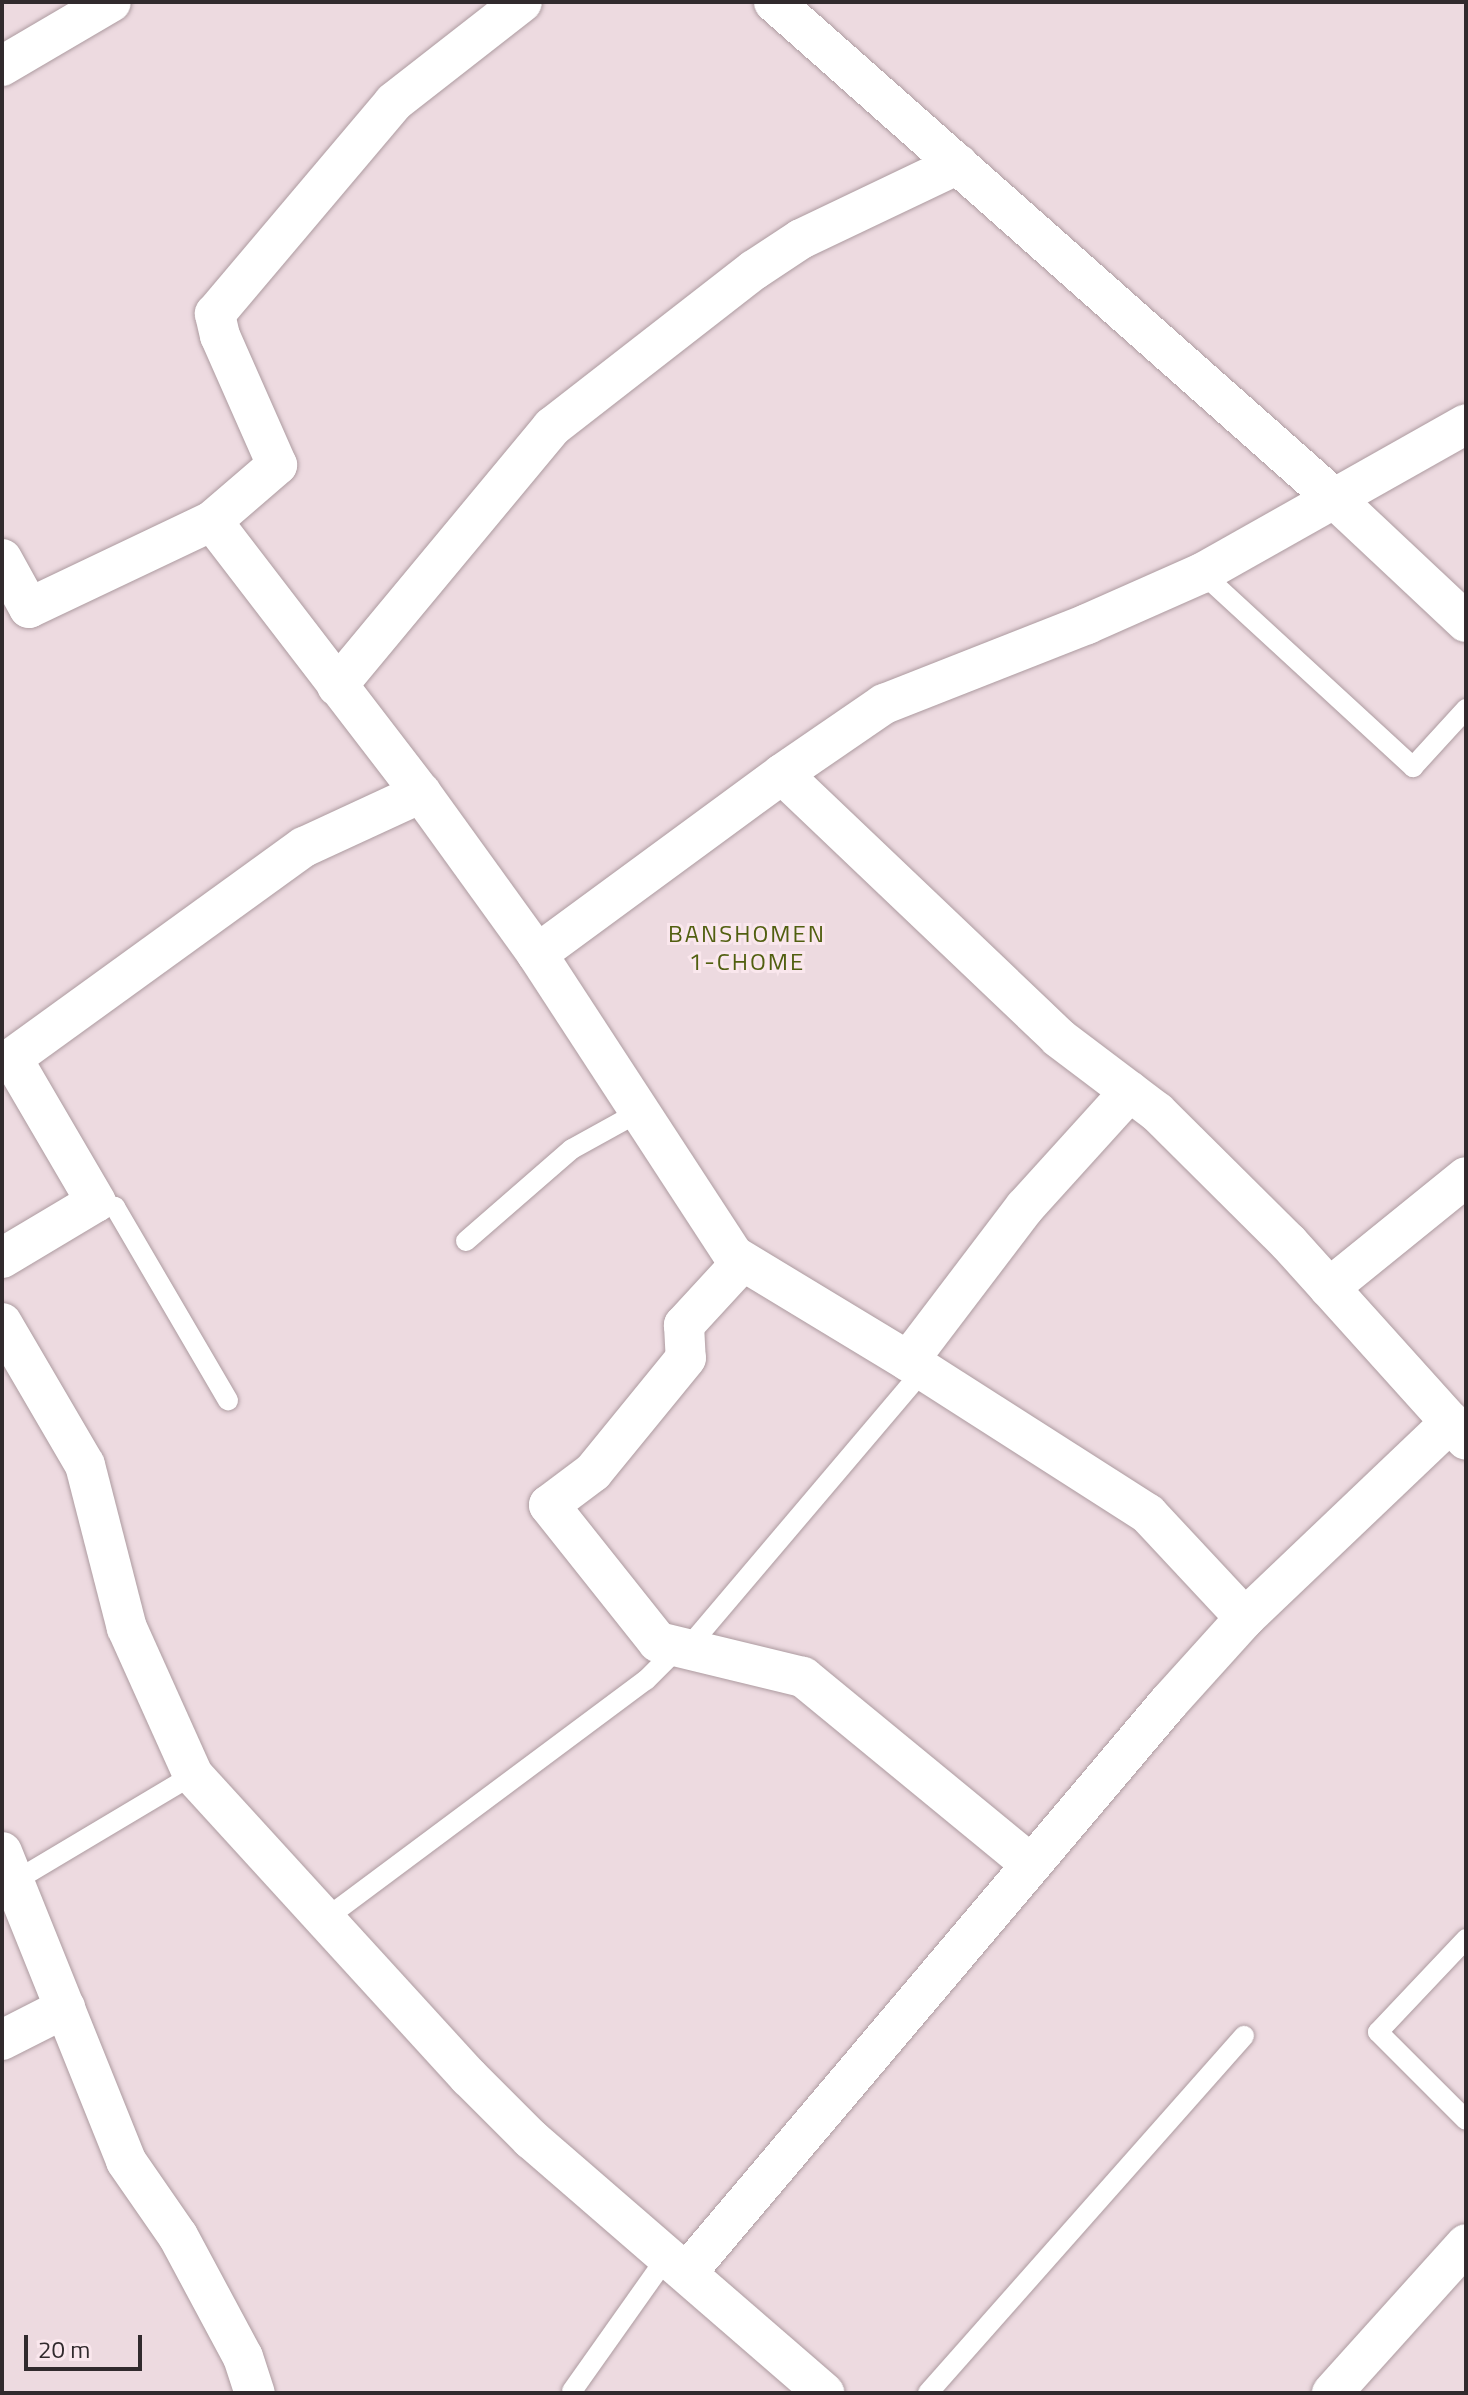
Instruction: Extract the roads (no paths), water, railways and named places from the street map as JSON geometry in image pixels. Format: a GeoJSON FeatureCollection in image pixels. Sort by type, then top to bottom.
{"type":"FeatureCollection","features":[{"type":"Feature","properties":{"kind":"street"},"geometry":{"type":"LineString","coordinates":[[2,66],[111,2]]}},
{"type":"Feature","properties":{"kind":"street"},"geometry":{"type":"LineString","coordinates":[[2,559],[29,608],[212,521],[277,465],[220,336],[215,314],[394,102],[522,2]]}},
{"type":"Feature","properties":{"kind":"street"},"geometry":{"type":"LineString","coordinates":[[774,2],[1336,500],[1466,622]]}},
{"type":"Feature","properties":{"kind":"street"},"geometry":{"type":"LineString","coordinates":[[337,686],[552,427],[777,254],[801,239],[958,164]]}},
{"type":"Feature","properties":{"kind":"street"},"geometry":{"type":"LineString","coordinates":[[537,954],[782,774],[884,704],[1087,624],[1202,573],[1466,424]]}},
{"type":"Feature","properties":{"kind":"street"},"geometry":{"type":"LineString","coordinates":[[212,521],[421,793],[537,954],[733,1255],[915,1365],[1148,1514],[1245,1618]]}},
{"type":"Feature","properties":{"kind":"street"},"geometry":{"type":"LineString","coordinates":[[677,2264],[1245,1618],[1458,1431],[1329,1288],[1168,1122],[1059,1038],[782,774]]}},
{"type":"Feature","properties":{"kind":"street"},"geometry":{"type":"LineString","coordinates":[[2,1258],[96,1202],[7,1056],[304,847],[421,793]]}},
{"type":"Feature","properties":{"kind":"street"},"geometry":{"type":"LineString","coordinates":[[915,1365],[1025,1207],[1130,1091]]}},
{"type":"Feature","properties":{"kind":"street"},"geometry":{"type":"LineString","coordinates":[[1329,1288],[1466,1177]]}},
{"type":"Feature","properties":{"kind":"street"},"geometry":{"type":"LineString","coordinates":[[742,1262],[684,1325],[686,1358],[593,1472],[549,1505],[658,1642],[803,1677],[1031,1864]]}},
{"type":"Feature","properties":{"kind":"street"},"geometry":{"type":"LineString","coordinates":[[2,1323],[85,1465],[127,1628],[193,1775],[521,2129],[824,2393]]}},
{"type":"Feature","properties":{"kind":"street"},"geometry":{"type":"LineString","coordinates":[[8,1866],[126,2161],[178,2236],[243,2357],[255,2393]]}},
{"type":"Feature","properties":{"kind":"street"},"geometry":{"type":"LineString","coordinates":[[2,2040],[65,2008]]}},
{"type":"Feature","properties":{"kind":"street"},"geometry":{"type":"LineString","coordinates":[[1332,2393],[1466,2244]]}},
{"type":"Feature","properties":{"kind":"lane"},"geometry":{"type":"LineString","coordinates":[[1202,573],[1413,767],[1466,709]]}},
{"type":"Feature","properties":{"kind":"lane"},"geometry":{"type":"LineString","coordinates":[[466,1241],[572,1149],[639,1112]]}},
{"type":"Feature","properties":{"kind":"lane"},"geometry":{"type":"LineString","coordinates":[[96,1202],[115,1207],[228,1400]]}},
{"type":"Feature","properties":{"kind":"lane"},"geometry":{"type":"LineString","coordinates":[[325,1919],[646,1680],[681,1650],[915,1365]]}},
{"type":"Feature","properties":{"kind":"lane"},"geometry":{"type":"LineString","coordinates":[[8,1866],[193,1775]]}},
{"type":"Feature","properties":{"kind":"lane"},"geometry":{"type":"LineString","coordinates":[[1466,1939],[1378,2032],[1466,2120]]}},
{"type":"Feature","properties":{"kind":"lane"},"geometry":{"type":"LineString","coordinates":[[928,2393],[1244,2036]]}},
{"type":"Feature","properties":{"kind":"lane"},"geometry":{"type":"LineString","coordinates":[[572,2391],[677,2264]]}},
{"type":"Feature","properties":{"kind":"district","name":"BANSHOMEN 1-CHOME"},"geometry":{"type":"Point","coordinates":[747,948]}}]}
